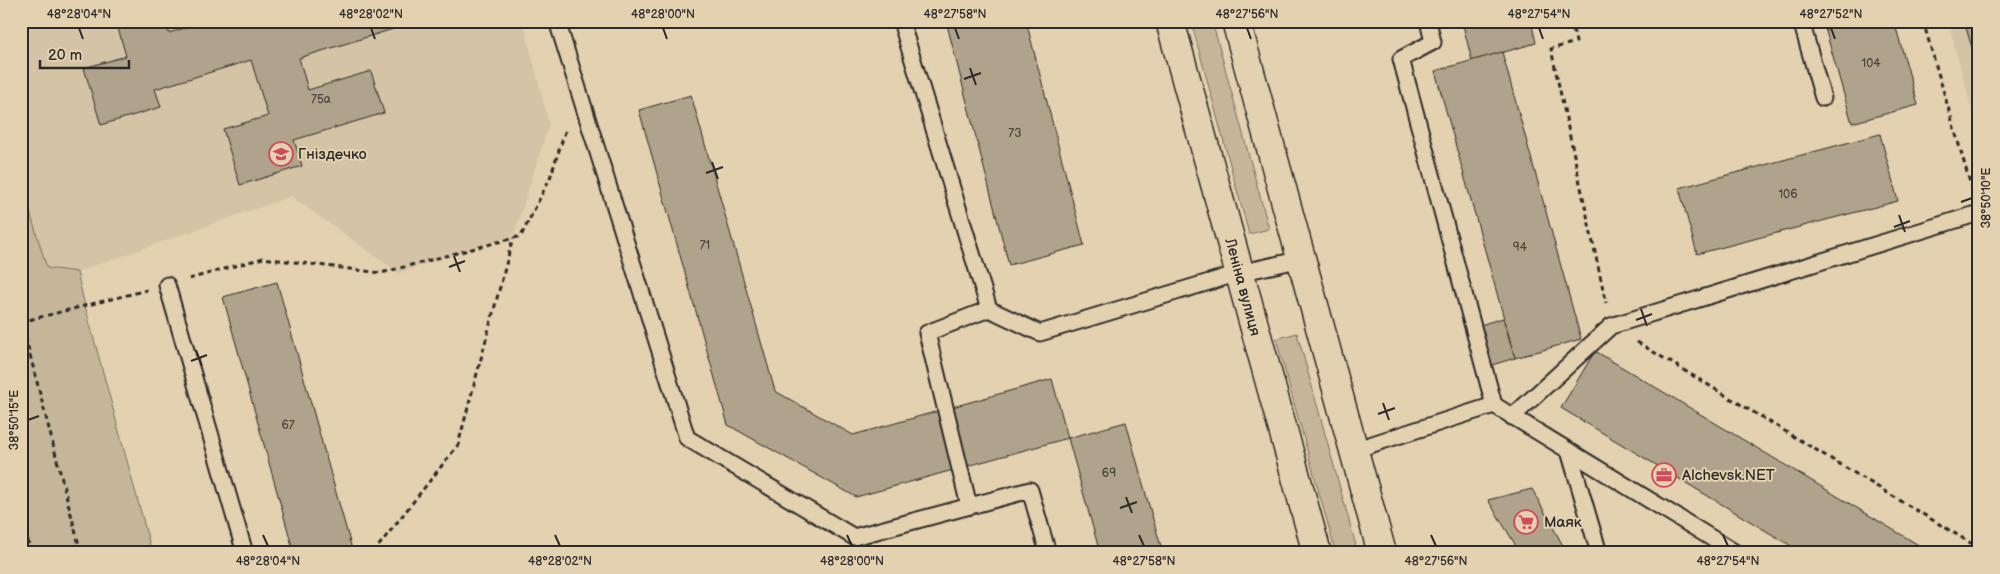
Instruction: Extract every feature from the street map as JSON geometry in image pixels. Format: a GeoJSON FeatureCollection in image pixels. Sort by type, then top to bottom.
{"type":"FeatureCollection","features":[{"type":"Feature","properties":{"kind":"street","name":"Леніна вулиця"},"geometry":{"type":"LineString","coordinates":[[1170,21],[1317,553]]}},
{"type":"Feature","properties":{"kind":"street"},"geometry":{"type":"LineString","coordinates":[[1236,21],[1382,553]]}},
{"type":"Feature","properties":{"kind":"lane"},"geometry":{"type":"LineString","coordinates":[[556,21],[688,438],[854,537],[1030,490],[1048,553]]}},
{"type":"Feature","properties":{"kind":"lane"},"geometry":{"type":"LineString","coordinates":[[901,21],[989,309]]}},
{"type":"Feature","properties":{"kind":"lane"},"geometry":{"type":"LineString","coordinates":[[1428,21],[1434,42],[1401,60],[1494,405],[1736,553]]}},
{"type":"Feature","properties":{"kind":"lane"},"geometry":{"type":"LineString","coordinates":[[1801,21],[1822,98]]}},
{"type":"Feature","properties":{"kind":"lane"},"geometry":{"type":"LineString","coordinates":[[1512,417],[1611,326],[1979,213]]}},
{"type":"Feature","properties":{"kind":"lane"},"geometry":{"type":"LineString","coordinates":[[969,506],[927,333],[989,309],[1040,333],[1239,273],[1302,259]]}},
{"type":"Feature","properties":{"kind":"lane"},"geometry":{"type":"LineString","coordinates":[[167,285],[245,553]]}},
{"type":"Feature","properties":{"kind":"lane"},"geometry":{"type":"LineString","coordinates":[[1354,450],[1494,405]]}},
{"type":"Feature","properties":{"kind":"lane"},"geometry":{"type":"LineString","coordinates":[[1569,451],[1599,553]]}},
{"type":"Feature","properties":{"kind":"path"},"geometry":{"type":"LineString","coordinates":[[1923,21],[1979,213]]}},
{"type":"Feature","properties":{"kind":"path"},"geometry":{"type":"LineString","coordinates":[[81,553],[21,322],[167,285],[263,258],[381,272],[521,236],[550,178],[578,90]]}},
{"type":"Feature","properties":{"kind":"path"},"geometry":{"type":"LineString","coordinates":[[373,553],[458,445],[513,238]]}},
{"type":"Feature","properties":{"kind":"path"},"geometry":{"type":"LineString","coordinates":[[21,513],[31,553]]}},
{"type":"Feature","properties":{"kind":"shaded area","name":"Гніздечко"},"geometry":{"type":"Polygon","coordinates":[[[21,21],[523,21],[549,124],[514,235],[399,273],[291,196],[77,272],[47,268],[21,183],[21,21]]]}},
{"type":"Feature","properties":{"kind":"shaded area"},"geometry":{"type":"Polygon","coordinates":[[[1191,21],[1212,21],[1269,229],[1249,234],[1191,21]]]}},
{"type":"Feature","properties":{"kind":"shaded area"},"geometry":{"type":"Polygon","coordinates":[[[1948,21],[1979,21],[1979,136],[1948,21]]]}},
{"type":"Feature","properties":{"kind":"shaded area"},"geometry":{"type":"Polygon","coordinates":[[[21,183],[47,268],[77,272],[152,553],[21,553],[21,183]]]}},
{"type":"Feature","properties":{"kind":"shaded area"},"geometry":{"type":"Polygon","coordinates":[[[1297,333],[1358,553],[1336,553],[1276,339],[1297,333]]]}},
{"type":"Feature","properties":{"kind":"building"},"geometry":{"type":"Polygon","coordinates":[[[116,21],[165,21],[169,33],[207,21],[419,21],[299,58],[308,90],[371,71],[384,113],[294,140],[302,166],[240,185],[223,129],[268,116],[251,60],[155,89],[161,107],[101,125],[84,68],[126,56],[116,21]]]}},
{"type":"Feature","properties":{"kind":"building"},"geometry":{"type":"Polygon","coordinates":[[[946,21],[1026,21],[1084,245],[1009,265],[946,21]]]}},
{"type":"Feature","properties":{"kind":"building"},"geometry":{"type":"Polygon","coordinates":[[[1462,21],[1531,21],[1536,43],[1472,61],[1462,21]]]}},
{"type":"Feature","properties":{"kind":"building"},"geometry":{"type":"Polygon","coordinates":[[[1823,21],[1894,21],[1918,105],[1852,123],[1823,21]]]}},
{"type":"Feature","properties":{"kind":"building"},"geometry":{"type":"Polygon","coordinates":[[[1964,21],[1979,21],[1979,71],[1964,21]]]}},
{"type":"Feature","properties":{"kind":"building"},"geometry":{"type":"Polygon","coordinates":[[[1502,52],[1581,339],[1515,358],[1435,71],[1502,52]]]}},
{"type":"Feature","properties":{"kind":"building"},"geometry":{"type":"Polygon","coordinates":[[[691,95],[775,391],[853,435],[1052,379],[1068,438],[856,497],[728,425],[639,110],[691,95]]]}},
{"type":"Feature","properties":{"kind":"building"},"geometry":{"type":"Polygon","coordinates":[[[1880,134],[1898,201],[1697,254],[1679,188],[1880,134]]]}},
{"type":"Feature","properties":{"kind":"building"},"geometry":{"type":"Polygon","coordinates":[[[277,282],[353,553],[294,553],[223,297],[277,282]]]}},
{"type":"Feature","properties":{"kind":"building"},"geometry":{"type":"Polygon","coordinates":[[[1503,318],[1515,358],[1492,365],[1480,325],[1503,318]]]}},
{"type":"Feature","properties":{"kind":"building"},"geometry":{"type":"Polygon","coordinates":[[[1595,351],[1932,553],[1803,553],[1561,408],[1595,351]]]}},
{"type":"Feature","properties":{"kind":"building"},"geometry":{"type":"Polygon","coordinates":[[[1126,422],[1163,553],[1100,553],[1068,438],[1126,422]]]}},
{"type":"Feature","properties":{"kind":"building","name":"Маяк"},"geometry":{"type":"Polygon","coordinates":[[[1532,489],[1567,553],[1510,553],[1515,544],[1488,500],[1532,489]]]}},
{"type":"Feature","properties":{"kind":"place","name":"Гніздечко"},"geometry":{"type":"Point","coordinates":[281,154]}},
{"type":"Feature","properties":{"kind":"place","name":"Alchevsk.NET"},"geometry":{"type":"Point","coordinates":[1664,475]}},
{"type":"Feature","properties":{"kind":"place","name":"Маяк"},"geometry":{"type":"Point","coordinates":[1526,522]}}]}
